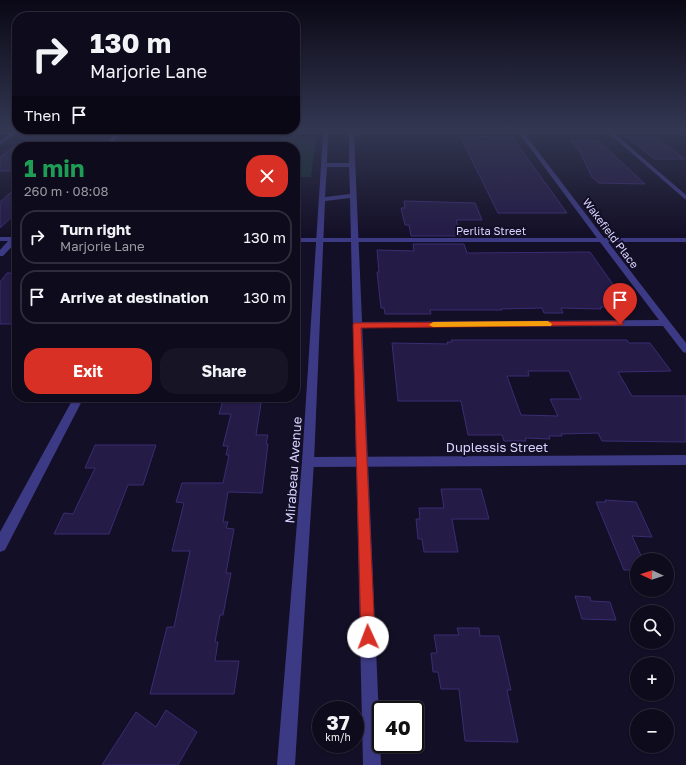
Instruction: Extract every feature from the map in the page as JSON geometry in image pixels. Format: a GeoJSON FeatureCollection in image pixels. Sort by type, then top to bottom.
{"type":"FeatureCollection","features":[{"type":"Feature","properties":{"kind":"street"},"geometry":{"type":"LineString","coordinates":[[323,165],[353,165],[354,240],[372,765]]}},
{"type":"Feature","properties":{"kind":"street","name":"Mirabeau Avenue"},"geometry":{"type":"LineString","coordinates":[[286,765],[308,462],[321,240],[323,165]]}},
{"type":"Feature","properties":{"kind":"street","name":"Wakefield Place"},"geometry":{"type":"LineString","coordinates":[[545,165],[686,350]]}},
{"type":"Feature","properties":{"kind":"street"},"geometry":{"type":"LineString","coordinates":[[647,165],[686,198]]}},
{"type":"Feature","properties":{"kind":"street"},"geometry":{"type":"LineString","coordinates":[[322,198],[353,196]]}},
{"type":"Feature","properties":{"kind":"street"},"geometry":{"type":"LineString","coordinates":[[0,239],[12,238]]}},
{"type":"Feature","properties":{"kind":"street","name":"Perlita Street"},"geometry":{"type":"LineString","coordinates":[[300,240],[686,240]]}},
{"type":"Feature","properties":{"kind":"street"},"geometry":{"type":"LineString","coordinates":[[0,254],[12,242]]}},
{"type":"Feature","properties":{"kind":"street"},"geometry":{"type":"LineString","coordinates":[[357,325],[666,323]]}},
{"type":"Feature","properties":{"kind":"street"},"geometry":{"type":"LineString","coordinates":[[0,545],[76,402]]}},
{"type":"Feature","properties":{"kind":"street","name":"Duplessis Street"},"geometry":{"type":"LineString","coordinates":[[308,462],[686,460]]}},
{"type":"Feature","properties":{"kind":"green space"},"geometry":{"type":"Polygon","coordinates":[[[300,165],[313,165],[311,177],[300,177],[300,165]]]}},
{"type":"Feature","properties":{"kind":"building"},"geometry":{"type":"Polygon","coordinates":[[[0,165],[12,165],[12,171],[0,171],[0,165]]]}},
{"type":"Feature","properties":{"kind":"building"},"geometry":{"type":"Polygon","coordinates":[[[474,165],[532,165],[567,213],[498,213],[474,165]]]}},
{"type":"Feature","properties":{"kind":"building"},"geometry":{"type":"Polygon","coordinates":[[[586,165],[624,165],[645,184],[599,183],[592,177],[586,165]]]}},
{"type":"Feature","properties":{"kind":"building"},"geometry":{"type":"Polygon","coordinates":[[[12,191],[12,217],[0,228],[0,202],[12,191]]]}},
{"type":"Feature","properties":{"kind":"building"},"geometry":{"type":"Polygon","coordinates":[[[404,201],[475,203],[482,220],[456,220],[461,236],[411,236],[409,225],[405,225],[401,208],[405,208],[404,201]]]}},
{"type":"Feature","properties":{"kind":"building"},"geometry":{"type":"Polygon","coordinates":[[[413,244],[464,244],[467,253],[590,252],[629,307],[600,307],[601,309],[561,308],[563,313],[544,313],[542,308],[501,309],[502,310],[430,310],[431,314],[385,314],[384,308],[381,308],[377,272],[379,272],[377,250],[414,251],[413,244]]]}},
{"type":"Feature","properties":{"kind":"building"},"geometry":{"type":"Polygon","coordinates":[[[7,273],[12,273],[11,324],[0,324],[0,282],[7,273]]]}},
{"type":"Feature","properties":{"kind":"building"},"geometry":{"type":"Polygon","coordinates":[[[451,340],[627,340],[629,343],[650,343],[671,371],[618,372],[632,396],[686,396],[686,442],[602,441],[598,433],[561,434],[562,436],[549,436],[550,439],[525,438],[526,441],[504,441],[502,435],[468,435],[461,401],[398,401],[392,343],[448,344],[447,342],[452,342],[451,340]],[[528,371],[529,376],[507,376],[521,415],[558,416],[550,399],[581,399],[569,371],[528,371]]]}},
{"type":"Feature","properties":{"kind":"building"},"geometry":{"type":"Polygon","coordinates":[[[223,402],[261,402],[256,435],[268,435],[262,493],[228,492],[223,522],[228,522],[226,528],[234,529],[226,573],[231,573],[223,615],[220,615],[215,642],[218,642],[215,661],[239,661],[234,694],[150,694],[167,627],[174,627],[190,551],[172,551],[184,503],[176,502],[182,483],[223,483],[229,455],[226,455],[228,446],[223,446],[231,414],[219,414],[223,402]]]}},
{"type":"Feature","properties":{"kind":"building"},"geometry":{"type":"Polygon","coordinates":[[[95,445],[156,445],[143,485],[128,485],[109,534],[54,534],[64,513],[73,514],[95,468],[85,468],[95,445]]]}},
{"type":"Feature","properties":{"kind":"building"},"geometry":{"type":"Polygon","coordinates":[[[441,489],[481,489],[489,519],[452,519],[458,552],[424,552],[422,539],[418,539],[416,519],[420,519],[419,508],[444,508],[441,489]]]}},
{"type":"Feature","properties":{"kind":"building"},"geometry":{"type":"Polygon","coordinates":[[[605,500],[636,502],[652,537],[632,536],[640,553],[630,553],[630,570],[624,570],[596,502],[606,502],[605,500]]]}},
{"type":"Feature","properties":{"kind":"building"},"geometry":{"type":"Polygon","coordinates":[[[575,596],[590,597],[591,601],[610,602],[616,620],[582,619],[575,596]]]}},
{"type":"Feature","properties":{"kind":"building"},"geometry":{"type":"Polygon","coordinates":[[[457,628],[479,628],[480,636],[499,636],[511,690],[507,690],[518,742],[465,741],[459,689],[441,689],[438,672],[433,672],[431,653],[437,653],[434,635],[459,635],[457,628]]]}},
{"type":"Feature","properties":{"kind":"building"},"geometry":{"type":"Polygon","coordinates":[[[166,710],[197,732],[178,765],[102,765],[136,712],[156,727],[166,710]]]}},
{"type":"Feature","properties":{"kind":"slow traffic"},"geometry":{"type":"LineString","coordinates":[[433,325],[548,324]]}},
{"type":"Feature","properties":{"kind":"route"},"geometry":{"type":"LineString","coordinates":[[368,637],[357,325],[620,324]]}}]}
